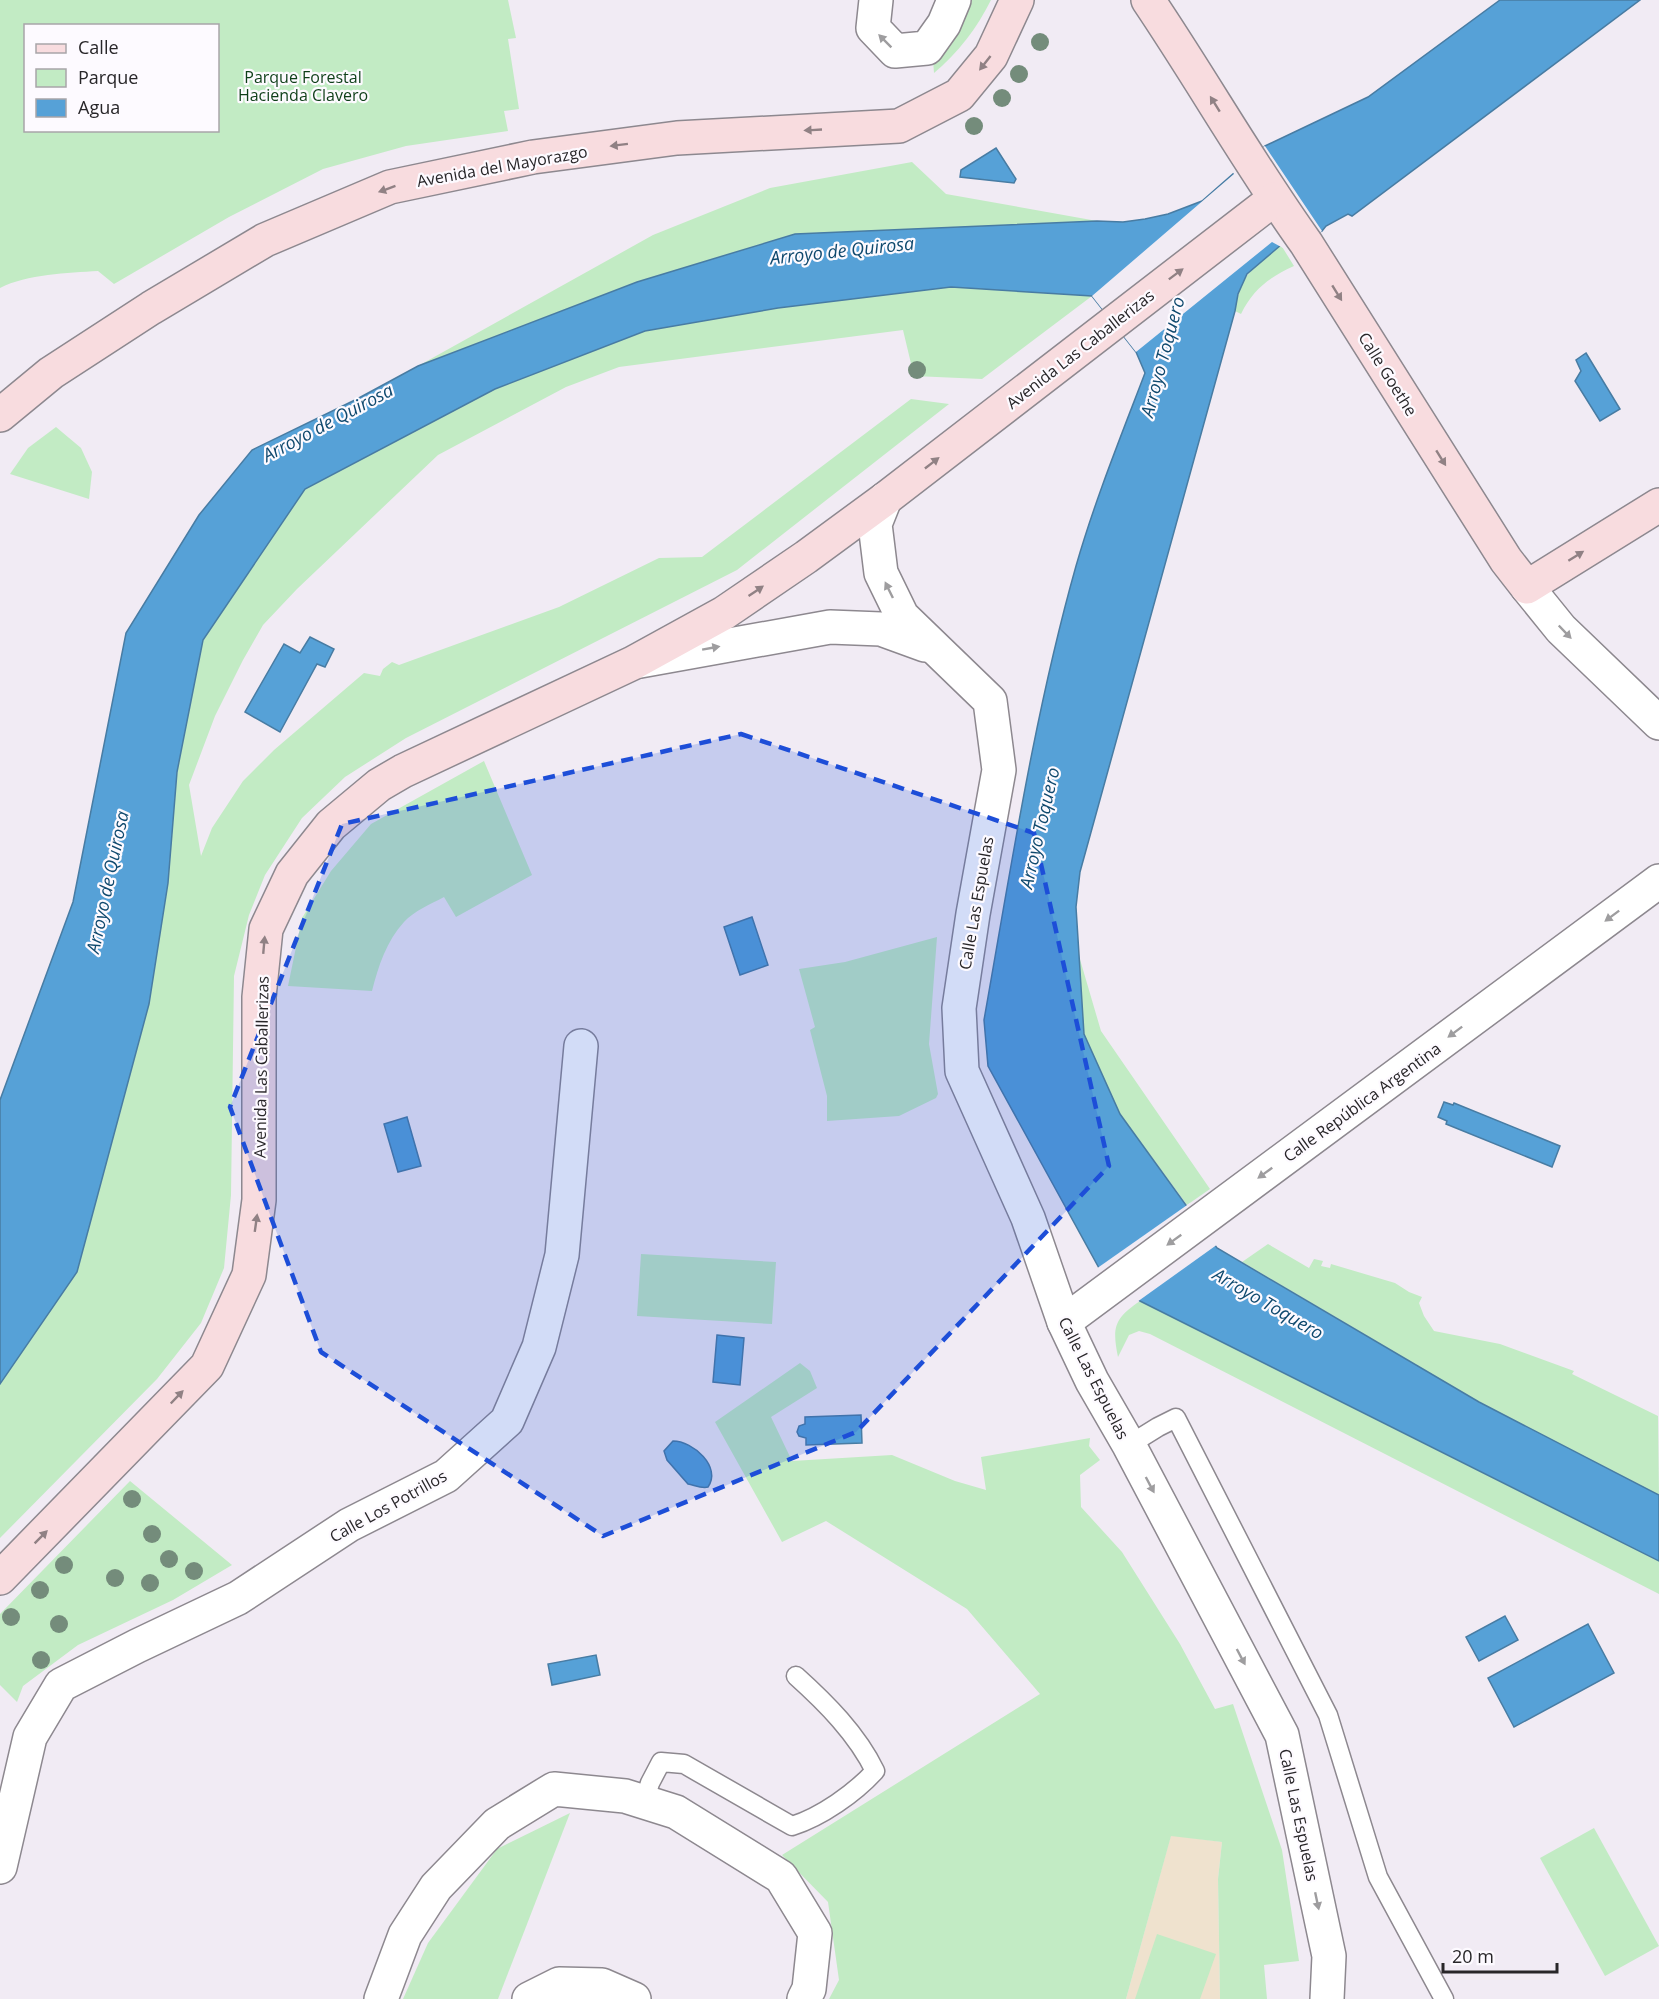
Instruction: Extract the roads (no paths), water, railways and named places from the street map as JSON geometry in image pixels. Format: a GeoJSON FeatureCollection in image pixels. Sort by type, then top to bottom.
{"type":"FeatureCollection","features":[{"type":"Feature","properties":{"kind":"main road","name":"Calle Goethe"},"geometry":{"type":"LineString","coordinates":[[1148,0],[1182,50],[1274,199],[1306,243],[1506,560],[1527,587]]}},
{"type":"Feature","properties":{"kind":"main road","name":"Avenida del Mayorazgo"},"geometry":{"type":"LineString","coordinates":[[0,415],[51,373],[151,308],[265,240],[390,187],[533,157],[677,138],[899,126],[959,95],[991,56],[1018,4]]}},
{"type":"Feature","properties":{"kind":"main road","name":"Avenida Las Caballerizas"},"geometry":{"type":"LineString","coordinates":[[0,1578],[207,1366],[249,1275],[259,1200],[259,997],[266,929],[292,874],[331,825],[379,785],[403,771],[633,663],[724,613],[807,557],[885,499],[1274,199]]}},
{"type":"Feature","properties":{"kind":"main road"},"geometry":{"type":"LineString","coordinates":[[1527,587],[1659,505]]}},
{"type":"Feature","properties":{"kind":"street"},"geometry":{"type":"LineString","coordinates":[[876,0],[873,28],[896,51],[927,48],[944,24],[954,0]]}},
{"type":"Feature","properties":{"kind":"street"},"geometry":{"type":"LineString","coordinates":[[885,499],[875,524],[881,573],[902,616],[938,650]]}},
{"type":"Feature","properties":{"kind":"street","name":"Calle Goethe"},"geometry":{"type":"LineString","coordinates":[[1527,587],[1561,629],[1659,723]]}},
{"type":"Feature","properties":{"kind":"street","name":"Avenida Las Caballerizas"},"geometry":{"type":"LineString","coordinates":[[633,663],[830,627],[881,629],[938,650]]}},
{"type":"Feature","properties":{"kind":"street","name":"Calle Las Espuelas"},"geometry":{"type":"LineString","coordinates":[[938,650],[990,701],[999,770],[959,1008],[962,1071],[1028,1218],[1064,1322],[1092,1381],[1129,1445],[1282,1735],[1329,1956],[1327,1999]]}},
{"type":"Feature","properties":{"kind":"street","name":"Calle República Argentina"},"geometry":{"type":"LineString","coordinates":[[1064,1322],[1659,881]]}},
{"type":"Feature","properties":{"kind":"street","name":"Calle Los Potrillos"},"geometry":{"type":"LineString","coordinates":[[0,1867],[30,1737],[61,1685],[238,1598],[349,1525],[446,1476],[507,1421],[539,1347],[562,1255],[581,1046]]}},
{"type":"Feature","properties":{"kind":"street"},"geometry":{"type":"LineString","coordinates":[[381,1999],[405,1935],[436,1887],[497,1824],[554,1790],[626,1796],[676,1812],[781,1877],[815,1934],[809,1989],[804,1999]]}},
{"type":"Feature","properties":{"kind":"street"},"geometry":{"type":"LineString","coordinates":[[529,1999],[559,1984],[603,1985],[634,1999]]}},
{"type":"Feature","properties":{"kind":"lane"},"geometry":{"type":"LineString","coordinates":[[1129,1445],[1158,1426],[1176,1418],[1328,1715],[1378,1877],[1444,1999]]}},
{"type":"Feature","properties":{"kind":"lane"},"geometry":{"type":"LineString","coordinates":[[644,1802],[650,1783],[661,1762],[684,1764],[792,1826],[808,1821],[862,1785],[875,1771],[868,1756],[825,1702],[796,1676]]}},
{"type":"Feature","properties":{"kind":"water"},"geometry":{"type":"Polygon","coordinates":[[[1500,0],[1640,0],[1352,216],[1348,214],[1326,226],[1322,231],[1281,245],[1247,274],[1238,294],[1080,872],[1076,907],[1084,1034],[1120,1114],[1217,1248],[1479,1402],[1659,1495],[1659,1561],[1140,1301],[1099,1268],[988,1066],[984,1020],[1024,792],[1048,678],[1083,541],[1145,373],[1136,352],[1092,296],[951,287],[778,308],[645,331],[495,389],[305,489],[203,640],[177,772],[168,883],[149,1004],[77,1272],[0,1384],[0,1100],[73,902],[126,633],[199,515],[252,450],[357,399],[418,366],[637,282],[795,234],[1097,221],[1123,222],[1168,214],[1202,201],[1265,146],[1368,97],[1500,0]]]}},
{"type":"Feature","properties":{"kind":"water"},"geometry":{"type":"Polygon","coordinates":[[[996,148],[1016,179],[1014,183],[960,177],[961,170],[996,148]]]}},
{"type":"Feature","properties":{"kind":"water"},"geometry":{"type":"Polygon","coordinates":[[[1586,353],[1620,409],[1600,421],[1575,381],[1581,371],[1576,360],[1586,353]]]}},
{"type":"Feature","properties":{"kind":"water"},"geometry":{"type":"Polygon","coordinates":[[[310,637],[334,649],[325,667],[317,664],[280,732],[245,712],[284,644],[300,653],[310,637]]]}},
{"type":"Feature","properties":{"kind":"water"},"geometry":{"type":"Polygon","coordinates":[[[752,917],[768,965],[740,975],[724,927],[752,917]]]}},
{"type":"Feature","properties":{"kind":"water"},"geometry":{"type":"Polygon","coordinates":[[[1444,1102],[1453,1105],[1454,1103],[1560,1146],[1552,1167],[1446,1124],[1447,1121],[1438,1117],[1444,1102]]]}},
{"type":"Feature","properties":{"kind":"water"},"geometry":{"type":"Polygon","coordinates":[[[407,1117],[421,1166],[398,1172],[384,1124],[407,1117]]]}},
{"type":"Feature","properties":{"kind":"water"},"geometry":{"type":"Polygon","coordinates":[[[717,1335],[744,1338],[740,1385],[713,1382],[717,1335]]]}},
{"type":"Feature","properties":{"kind":"water"},"geometry":{"type":"Polygon","coordinates":[[[861,1415],[862,1443],[806,1445],[806,1438],[799,1436],[797,1432],[799,1426],[805,1424],[805,1417],[861,1415]]]}},
{"type":"Feature","properties":{"kind":"water"},"geometry":{"type":"Polygon","coordinates":[[[673,1441],[689,1445],[703,1456],[711,1471],[708,1487],[688,1484],[667,1460],[664,1451],[673,1441]]]}},
{"type":"Feature","properties":{"kind":"water"},"geometry":{"type":"Polygon","coordinates":[[[1505,1616],[1518,1640],[1479,1661],[1466,1637],[1505,1616]]]}},
{"type":"Feature","properties":{"kind":"water"},"geometry":{"type":"Polygon","coordinates":[[[1588,1624],[1614,1673],[1514,1727],[1488,1678],[1588,1624]]]}},
{"type":"Feature","properties":{"kind":"water"},"geometry":{"type":"Polygon","coordinates":[[[596,1655],[600,1675],[552,1685],[548,1664],[596,1655]]]}},
{"type":"Feature","properties":{"kind":"park label","name":"Parque Forestal Hacienda Clavero"},"geometry":{"type":"Point","coordinates":[303,86]}},
{"type":"Feature","properties":{"kind":"water label","name":"Arroyo de Quirosa"},"geometry":{"type":"Point","coordinates":[842,251]}},
{"type":"Feature","properties":{"kind":"water label","name":"Arroyo Toquero"},"geometry":{"type":"Point","coordinates":[1163,357]}},
{"type":"Feature","properties":{"kind":"water label","name":"Arroyo de Quirosa"},"geometry":{"type":"Point","coordinates":[328,423]}},
{"type":"Feature","properties":{"kind":"water label","name":"Arroyo Toquero"},"geometry":{"type":"Point","coordinates":[1040,828]}},
{"type":"Feature","properties":{"kind":"water label","name":"Arroyo de Quirosa"},"geometry":{"type":"Point","coordinates":[108,882]}},
{"type":"Feature","properties":{"kind":"water label","name":"Arroyo Toquero"},"geometry":{"type":"Point","coordinates":[1268,1304]}}]}
